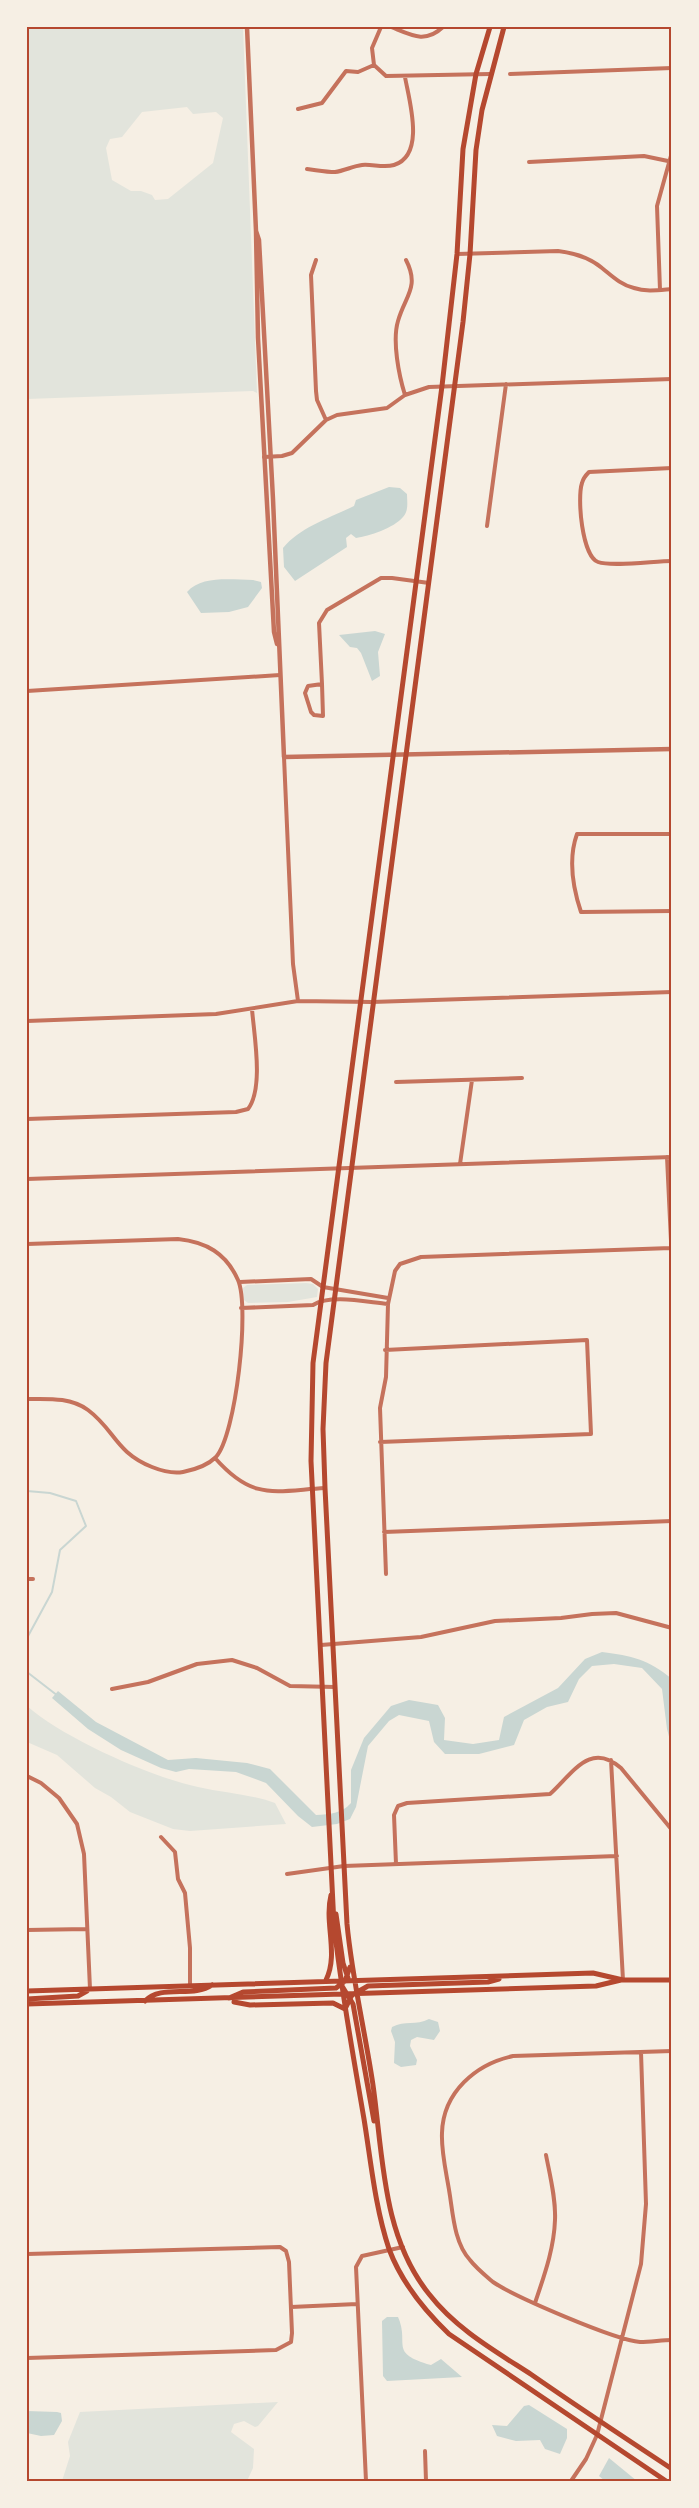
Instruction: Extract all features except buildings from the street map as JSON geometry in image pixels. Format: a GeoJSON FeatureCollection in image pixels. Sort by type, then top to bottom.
{"type":"FeatureCollection","features":[{"type":"Feature","properties":{"kind":"main road"},"geometry":{"type":"LineString","coordinates":[[490,27],[476,74],[463,149],[457,254],[442,386],[338,1168],[311,1395],[312,1489],[332,1889],[346,1981],[353,1993],[392,2215],[417,2277],[428,2293],[458,2324],[672,2469]]}},
{"type":"Feature","properties":{"kind":"main road"},"geometry":{"type":"LineString","coordinates":[[353,1993],[346,1981],[351,1962],[325,1488],[324,1396],[334,1288],[455,385],[470,254],[476,150],[490,74],[504,27]]}},
{"type":"Feature","properties":{"kind":"main road"},"geometry":{"type":"LineString","coordinates":[[326,1980],[332,1965],[327,1910],[332,1889]]}},
{"type":"Feature","properties":{"kind":"main road"},"geometry":{"type":"LineString","coordinates":[[27,1991],[326,1980],[592,1974],[623,1980],[672,1980]]}},
{"type":"Feature","properties":{"kind":"main road"},"geometry":{"type":"LineString","coordinates":[[509,1976],[488,1982],[368,1986],[353,1993],[345,2009],[378,2207],[390,2250],[423,2305],[449,2334],[666,2481]]}},
{"type":"Feature","properties":{"kind":"main road"},"geometry":{"type":"LineString","coordinates":[[27,2004],[225,2000],[353,1993],[596,1986],[623,1980]]}},
{"type":"Feature","properties":{"kind":"main road"},"geometry":{"type":"LineString","coordinates":[[225,2000],[243,1992],[326,1989],[346,1981]]}},
{"type":"Feature","properties":{"kind":"main road"},"geometry":{"type":"LineString","coordinates":[[145,2002],[155,1994],[204,1990],[213,1984]]}},
{"type":"Feature","properties":{"kind":"main road"},"geometry":{"type":"LineString","coordinates":[[27,1999],[78,1996],[90,1989]]}},
{"type":"Feature","properties":{"kind":"main road"},"geometry":{"type":"LineString","coordinates":[[225,2000],[250,2005],[333,2003],[345,2009]]}},
{"type":"Feature","properties":{"kind":"street"},"geometry":{"type":"LineString","coordinates":[[247,27],[264,457],[271,531]]}},
{"type":"Feature","properties":{"kind":"street"},"geometry":{"type":"LineString","coordinates":[[381,27],[372,48],[374,65],[386,76],[490,74]]}},
{"type":"Feature","properties":{"kind":"street"},"geometry":{"type":"LineString","coordinates":[[391,27],[417,37],[431,37],[443,27]]}},
{"type":"Feature","properties":{"kind":"street"},"geometry":{"type":"LineString","coordinates":[[298,109],[322,103],[346,71],[358,72],[374,65]]}},
{"type":"Feature","properties":{"kind":"street"},"geometry":{"type":"LineString","coordinates":[[510,74],[672,68]]}},
{"type":"Feature","properties":{"kind":"street"},"geometry":{"type":"LineString","coordinates":[[307,169],[336,172],[363,165],[389,166],[407,157],[413,144],[413,127],[405,77]]}},
{"type":"Feature","properties":{"kind":"street"},"geometry":{"type":"LineString","coordinates":[[660,290],[656,219],[660,192],[672,152]]}},
{"type":"Feature","properties":{"kind":"street"},"geometry":{"type":"LineString","coordinates":[[530,162],[644,156],[668,161]]}},
{"type":"Feature","properties":{"kind":"street"},"geometry":{"type":"LineString","coordinates":[[256,231],[259,240],[271,457],[274,632],[280,675],[293,964],[298,1001]]}},
{"type":"Feature","properties":{"kind":"street"},"geometry":{"type":"LineString","coordinates":[[457,254],[558,251],[574,253],[588,258],[622,284],[640,289],[672,290]]}},
{"type":"Feature","properties":{"kind":"street"},"geometry":{"type":"LineString","coordinates":[[316,260],[311,274],[316,391],[317,400],[326,420]]}},
{"type":"Feature","properties":{"kind":"street"},"geometry":{"type":"LineString","coordinates":[[405,395],[399,371],[397,328],[410,294],[412,281],[412,272],[406,260]]}},
{"type":"Feature","properties":{"kind":"street"},"geometry":{"type":"LineString","coordinates":[[264,457],[291,453],[326,420],[337,415],[387,408],[405,395],[442,386],[672,379]]}},
{"type":"Feature","properties":{"kind":"street"},"geometry":{"type":"LineString","coordinates":[[487,526],[506,384]]}},
{"type":"Feature","properties":{"kind":"street"},"geometry":{"type":"LineString","coordinates":[[672,468],[597,470],[586,476],[582,482],[580,494],[582,527],[589,553],[598,562],[672,561]]}},
{"type":"Feature","properties":{"kind":"street"},"geometry":{"type":"LineString","coordinates":[[322,684],[308,686],[304,693],[311,712],[318,716],[323,716],[322,684],[320,623],[324,613],[381,578],[429,583]]}},
{"type":"Feature","properties":{"kind":"street"},"geometry":{"type":"LineString","coordinates":[[27,691],[280,675]]}},
{"type":"Feature","properties":{"kind":"street"},"geometry":{"type":"LineString","coordinates":[[284,758],[672,749]]}},
{"type":"Feature","properties":{"kind":"street"},"geometry":{"type":"LineString","coordinates":[[672,834],[577,834],[574,844],[573,875],[581,912],[672,911]]}},
{"type":"Feature","properties":{"kind":"street"},"geometry":{"type":"LineString","coordinates":[[27,1021],[216,1014],[298,1001],[360,1000],[372,1002],[672,992]]}},
{"type":"Feature","properties":{"kind":"street"},"geometry":{"type":"LineString","coordinates":[[27,1119],[236,1112],[248,1109],[255,1095],[256,1078],[252,1009]]}},
{"type":"Feature","properties":{"kind":"street"},"geometry":{"type":"LineString","coordinates":[[396,1082],[522,1078]]}},
{"type":"Feature","properties":{"kind":"street"},"geometry":{"type":"LineString","coordinates":[[460,1164],[471,1080]]}},
{"type":"Feature","properties":{"kind":"street"},"geometry":{"type":"LineString","coordinates":[[27,1179],[669,1157],[672,1262]]}},
{"type":"Feature","properties":{"kind":"street"},"geometry":{"type":"LineString","coordinates":[[27,1244],[178,1239],[202,1243],[224,1257],[240,1282],[242,1358],[225,1442],[215,1458],[194,1469],[180,1472],[165,1472],[136,1460],[123,1450],[103,1424],[81,1406],[56,1399],[27,1399]]}},
{"type":"Feature","properties":{"kind":"street"},"geometry":{"type":"LineString","coordinates":[[386,1574],[380,1408],[386,1377],[388,1304],[394,1271],[400,1264],[421,1257],[671,1248]]}},
{"type":"Feature","properties":{"kind":"street"},"geometry":{"type":"LineString","coordinates":[[240,1282],[311,1279],[323,1287],[389,1298]]}},
{"type":"Feature","properties":{"kind":"street"},"geometry":{"type":"LineString","coordinates":[[241,1308],[313,1305],[321,1300],[345,1299],[388,1304]]}},
{"type":"Feature","properties":{"kind":"street"},"geometry":{"type":"LineString","coordinates":[[380,1442],[591,1434],[587,1340],[385,1350]]}},
{"type":"Feature","properties":{"kind":"street"},"geometry":{"type":"LineString","coordinates":[[215,1458],[229,1473],[248,1486],[273,1491],[325,1488]]}},
{"type":"Feature","properties":{"kind":"street"},"geometry":{"type":"LineString","coordinates":[[384,1532],[672,1521]]}},
{"type":"Feature","properties":{"kind":"street"},"geometry":{"type":"LineString","coordinates":[[27,1579],[33,1579]]}},
{"type":"Feature","properties":{"kind":"street"},"geometry":{"type":"LineString","coordinates":[[321,1645],[421,1637],[495,1621],[553,1619],[592,1614],[616,1613],[672,1628]]}},
{"type":"Feature","properties":{"kind":"street"},"geometry":{"type":"LineString","coordinates":[[112,1689],[148,1682],[197,1664],[232,1660],[257,1668],[290,1686],[336,1687]]}},
{"type":"Feature","properties":{"kind":"street"},"geometry":{"type":"LineString","coordinates":[[396,1864],[394,1815],[398,1806],[407,1803],[550,1794],[584,1761],[596,1756],[611,1760],[621,1768],[672,1830]]}},
{"type":"Feature","properties":{"kind":"street"},"geometry":{"type":"LineString","coordinates":[[611,1760],[623,1980]]}},
{"type":"Feature","properties":{"kind":"street"},"geometry":{"type":"LineString","coordinates":[[27,1776],[59,1798],[77,1824],[84,1854],[90,1989]]}},
{"type":"Feature","properties":{"kind":"street"},"geometry":{"type":"LineString","coordinates":[[161,1837],[175,1852],[178,1879],[185,1893],[190,1948],[190,1985]]}},
{"type":"Feature","properties":{"kind":"street"},"geometry":{"type":"LineString","coordinates":[[287,1874],[344,1866],[617,1856]]}},
{"type":"Feature","properties":{"kind":"street"},"geometry":{"type":"LineString","coordinates":[[27,1930],[87,1929]]}},
{"type":"Feature","properties":{"kind":"street"},"geometry":{"type":"LineString","coordinates":[[672,2050],[513,2056],[498,2059],[481,2067],[466,2080],[449,2103],[442,2132],[454,2221],[462,2247],[469,2260],[494,2282],[535,2303],[622,2338],[640,2342],[672,2340]]}},
{"type":"Feature","properties":{"kind":"street"},"geometry":{"type":"LineString","coordinates":[[571,2481],[586,2459],[597,2435],[641,2264],[645,2224],[641,2052]]}},
{"type":"Feature","properties":{"kind":"street"},"geometry":{"type":"LineString","coordinates":[[535,2303],[548,2266],[555,2221],[553,2193],[546,2155]]}},
{"type":"Feature","properties":{"kind":"street"},"geometry":{"type":"LineString","coordinates":[[27,2254],[280,2247],[286,2251],[289,2262],[291,2307],[291,2342],[276,2350],[27,2358]]}},
{"type":"Feature","properties":{"kind":"street"},"geometry":{"type":"LineString","coordinates":[[366,2481],[356,2267],[362,2256],[403,2247]]}},
{"type":"Feature","properties":{"kind":"street"},"geometry":{"type":"LineString","coordinates":[[291,2307],[357,2304]]}},
{"type":"Feature","properties":{"kind":"street"},"geometry":{"type":"LineString","coordinates":[[425,2451],[426,2481]]}},
{"type":"Feature","properties":{"kind":"shaded area"},"geometry":{"type":"Polygon","coordinates":[[[27,27],[243,27],[257,393],[253,391],[27,399],[27,27]],[[187,107],[142,112],[122,137],[110,139],[106,148],[112,180],[131,191],[141,191],[152,195],[155,200],[168,199],[213,163],[223,118],[216,112],[193,114],[187,107]]]}},
{"type":"Feature","properties":{"kind":"shaded area"},"geometry":{"type":"Polygon","coordinates":[[[389,487],[400,488],[407,494],[407,509],[399,521],[388,528],[356,538],[351,534],[346,538],[347,547],[295,581],[284,567],[283,548],[290,541],[316,524],[354,506],[356,500],[389,487]]]}},
{"type":"Feature","properties":{"kind":"shaded area"},"geometry":{"type":"Polygon","coordinates":[[[253,580],[261,582],[262,588],[248,607],[229,612],[201,613],[187,592],[209,581],[253,580]]]}},
{"type":"Feature","properties":{"kind":"shaded area"},"geometry":{"type":"Polygon","coordinates":[[[375,631],[385,634],[378,652],[380,676],[372,681],[361,653],[357,648],[350,647],[339,635],[375,631]]]}},
{"type":"Feature","properties":{"kind":"shaded area"},"geometry":{"type":"Polygon","coordinates":[[[313,1284],[318,1289],[317,1297],[288,1302],[248,1303],[244,1300],[243,1288],[247,1285],[313,1284]]]}},
{"type":"Feature","properties":{"kind":"shaded area"},"geometry":{"type":"Polygon","coordinates":[[[602,1652],[639,1660],[655,1667],[672,1679],[672,1748],[662,1689],[642,1668],[614,1664],[592,1666],[579,1679],[568,1702],[547,1707],[524,1720],[514,1745],[479,1754],[445,1754],[434,1742],[429,1721],[399,1715],[389,1721],[368,1746],[356,1807],[350,1819],[337,1824],[312,1827],[266,1783],[236,1772],[189,1769],[176,1772],[161,1768],[121,1750],[88,1729],[52,1698],[58,1691],[96,1722],[168,1760],[196,1758],[247,1763],[270,1769],[316,1815],[335,1813],[351,1803],[351,1770],[364,1738],[391,1706],[409,1700],[438,1705],[445,1718],[444,1740],[473,1744],[499,1740],[504,1717],[558,1688],[585,1659],[602,1652]]]}},
{"type":"Feature","properties":{"kind":"shaded area"},"geometry":{"type":"Polygon","coordinates":[[[27,1706],[62,1731],[108,1755],[157,1775],[208,1789],[275,1803],[286,1824],[190,1831],[173,1829],[130,1812],[95,1788],[57,1755],[27,1742],[27,1706]]]}},
{"type":"Feature","properties":{"kind":"shaded area"},"geometry":{"type":"Polygon","coordinates":[[[429,2019],[438,2022],[440,2031],[434,2040],[417,2037],[411,2040],[410,2046],[417,2060],[416,2065],[401,2067],[394,2063],[395,2042],[392,2027],[429,2019]]]}},
{"type":"Feature","properties":{"kind":"shaded area"},"geometry":{"type":"Polygon","coordinates":[[[387,2317],[398,2317],[403,2347],[409,2356],[431,2365],[441,2359],[462,2377],[387,2381],[383,2376],[382,2321],[387,2317]]]}},
{"type":"Feature","properties":{"kind":"shaded area"},"geometry":{"type":"Polygon","coordinates":[[[278,2402],[258,2426],[255,2427],[244,2421],[234,2424],[231,2432],[254,2449],[253,2468],[247,2481],[62,2481],[70,2456],[68,2442],[80,2412],[278,2402]]]}},
{"type":"Feature","properties":{"kind":"shaded area"},"geometry":{"type":"Polygon","coordinates":[[[529,2405],[567,2429],[567,2438],[560,2454],[545,2449],[540,2440],[516,2441],[497,2436],[492,2425],[507,2426],[524,2406],[529,2405]]]}},
{"type":"Feature","properties":{"kind":"shaded area"},"geometry":{"type":"Polygon","coordinates":[[[27,2411],[61,2413],[62,2421],[54,2435],[41,2436],[27,2433],[27,2411]]]}},
{"type":"Feature","properties":{"kind":"shaded area"},"geometry":{"type":"Polygon","coordinates":[[[609,2458],[637,2481],[605,2481],[599,2476],[609,2458]]]}},
{"type":"Feature","properties":{"kind":"waterway"},"geometry":{"type":"LineString","coordinates":[[27,1491],[50,1493],[76,1501],[86,1526],[60,1550],[52,1592],[27,1638]]}},
{"type":"Feature","properties":{"kind":"waterway"},"geometry":{"type":"LineString","coordinates":[[27,1672],[58,1696]]}}]}
